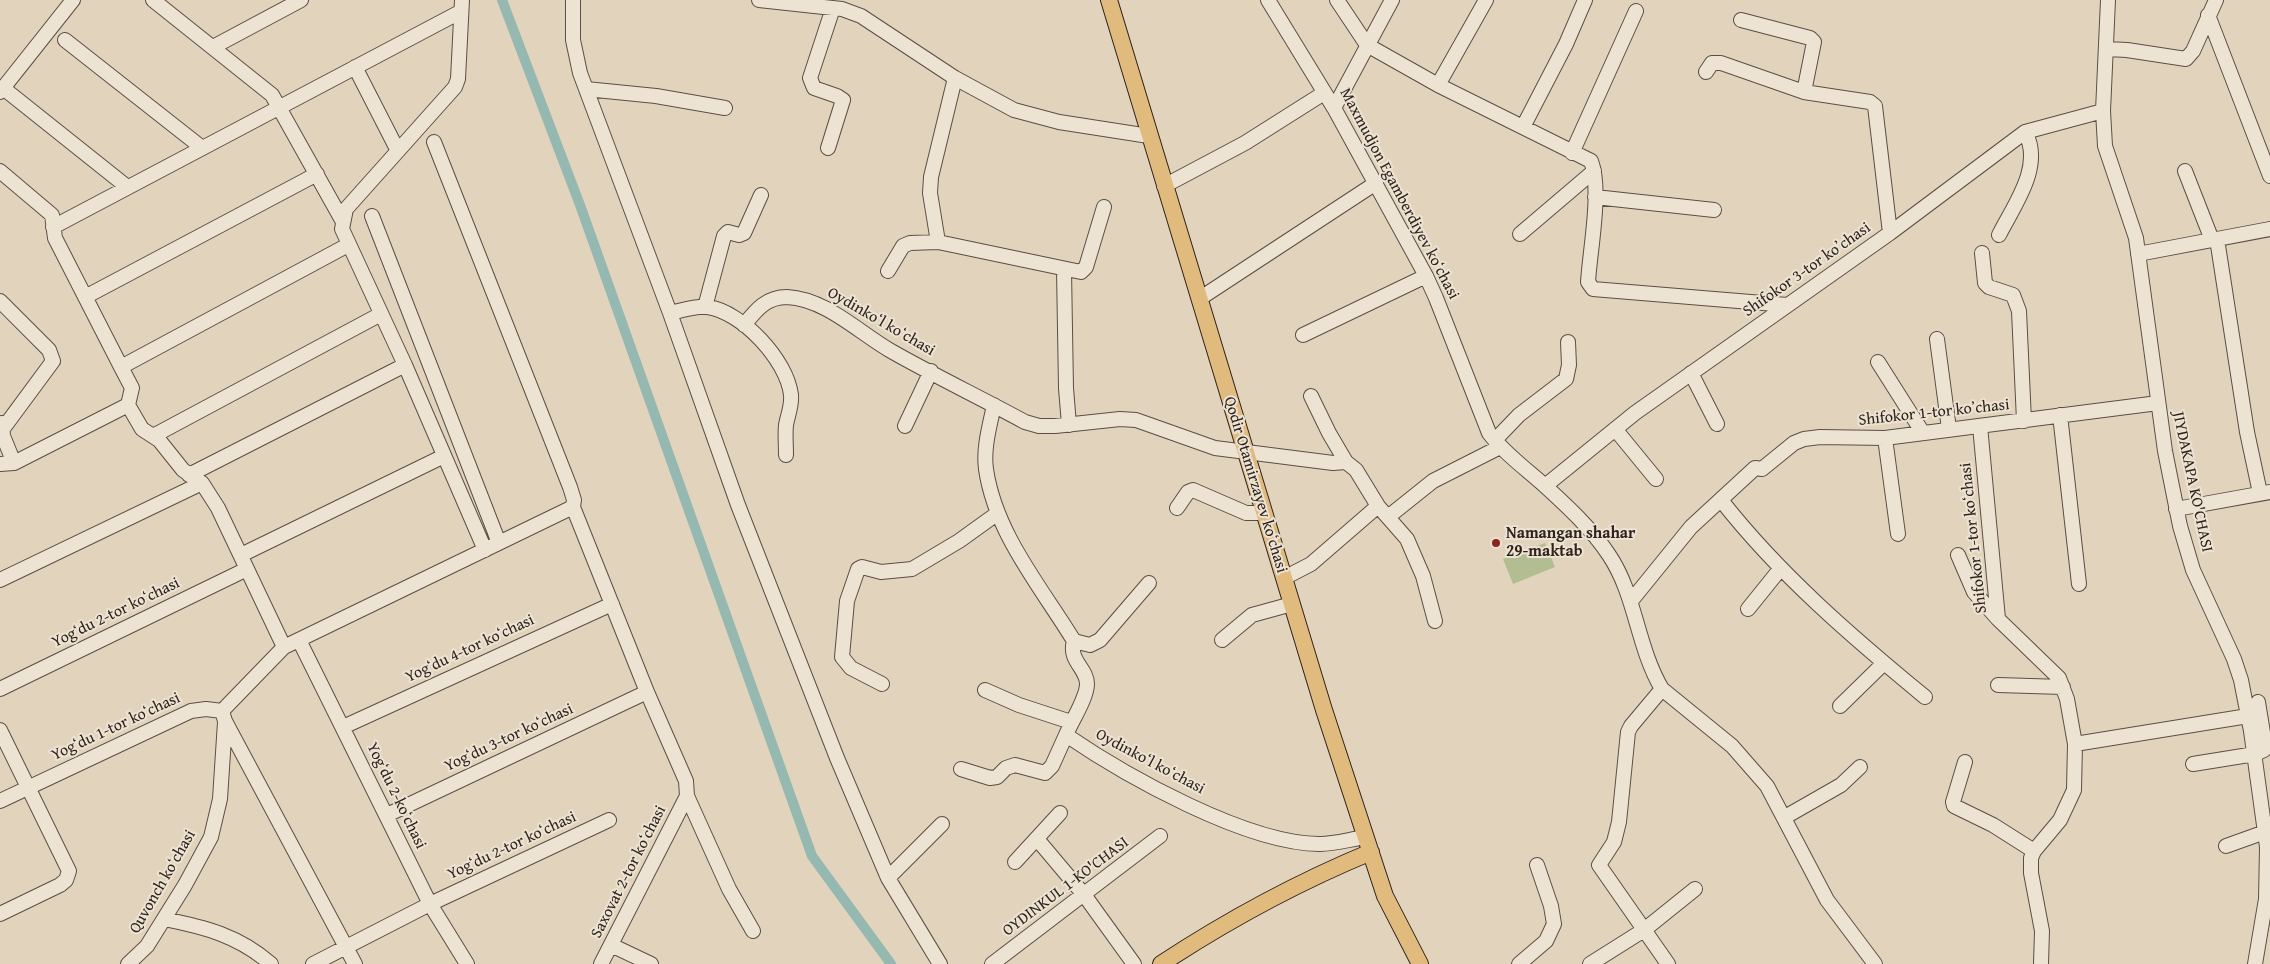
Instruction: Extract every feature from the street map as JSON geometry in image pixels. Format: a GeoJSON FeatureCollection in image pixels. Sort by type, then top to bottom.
{"type":"FeatureCollection","features":[{"type":"Feature","properties":{"kind":"main road","name":"Qodir Otamirzayev koʻchasi"},"geometry":{"type":"LineString","coordinates":[[1109,0],[1244,451],[1368,844],[1385,896],[1420,964]]}},
{"type":"Feature","properties":{"kind":"main road"},"geometry":{"type":"LineString","coordinates":[[1161,964],[1225,923],[1368,844]]}},
{"type":"Feature","properties":{"kind":"street"},"geometry":{"type":"LineString","coordinates":[[73,0],[2,90],[126,186]]}},
{"type":"Feature","properties":{"kind":"street"},"geometry":{"type":"LineString","coordinates":[[154,0],[267,90],[280,106],[342,220]]}},
{"type":"Feature","properties":{"kind":"street"},"geometry":{"type":"LineString","coordinates":[[213,47],[302,0]]}},
{"type":"Feature","properties":{"kind":"street"},"geometry":{"type":"LineString","coordinates":[[573,0],[573,40],[577,61],[586,89],[670,313],[712,436],[790,642],[888,878],[940,964]]}},
{"type":"Feature","properties":{"kind":"street"},"geometry":{"type":"LineString","coordinates":[[758,0],[833,8],[862,16],[955,78],[1014,110],[1059,122],[1149,136]]}},
{"type":"Feature","properties":{"kind":"street","name":"Maxmudjon Egamberdiyev koʻchasi"},"geometry":{"type":"LineString","coordinates":[[1268,0],[1334,108],[1426,276],[1483,421],[1497,444],[1545,486],[1598,540],[1620,574],[1631,602],[1649,662],[1662,689],[1732,746],[1766,786],[1785,817],[1827,900],[1876,964]]}},
{"type":"Feature","properties":{"kind":"street"},"geometry":{"type":"LineString","coordinates":[[1337,0],[1367,45],[1438,85],[1590,161],[1594,171],[1595,197],[1588,282],[1593,289],[1787,305]]}},
{"type":"Feature","properties":{"kind":"street"},"geometry":{"type":"LineString","coordinates":[[1334,108],[1392,0]]}},
{"type":"Feature","properties":{"kind":"street"},"geometry":{"type":"LineString","coordinates":[[1438,85],[1486,0]]}},
{"type":"Feature","properties":{"kind":"street"},"geometry":{"type":"LineString","coordinates":[[1523,127],[1566,44],[1585,0]]}},
{"type":"Feature","properties":{"kind":"street","name":"JIYDAKAPA KO'CHASI"},"geometry":{"type":"LineString","coordinates":[[2108,0],[2103,111],[2105,146],[2136,238],[2158,403],[2176,509],[2192,570],[2228,643],[2242,680],[2258,702],[2248,716],[2254,754],[2266,806],[2266,899],[2255,964]]}},
{"type":"Feature","properties":{"kind":"street"},"geometry":{"type":"LineString","coordinates":[[2107,49],[2127,50],[2186,59],[2193,51],[2216,0]]}},
{"type":"Feature","properties":{"kind":"street"},"geometry":{"type":"LineString","coordinates":[[53,227],[126,186],[355,67],[461,6]]}},
{"type":"Feature","properties":{"kind":"street"},"geometry":{"type":"LineString","coordinates":[[461,6],[459,71],[455,87],[346,209],[342,220],[342,229],[405,365],[485,550]]}},
{"type":"Feature","properties":{"kind":"street"},"geometry":{"type":"LineString","coordinates":[[828,148],[843,100],[814,88],[810,78],[833,8]]}},
{"type":"Feature","properties":{"kind":"street"},"geometry":{"type":"LineString","coordinates":[[1572,153],[1636,12]]}},
{"type":"Feature","properties":{"kind":"street"},"geometry":{"type":"LineString","coordinates":[[2208,15],[2270,176]]}},
{"type":"Feature","properties":{"kind":"street"},"geometry":{"type":"LineString","coordinates":[[1741,20],[1810,38],[1814,42],[1804,92]]}},
{"type":"Feature","properties":{"kind":"street"},"geometry":{"type":"LineString","coordinates":[[65,40],[201,147]]}},
{"type":"Feature","properties":{"kind":"street"},"geometry":{"type":"LineString","coordinates":[[1706,72],[1712,63],[1721,63],[1804,92],[1870,102],[1875,106],[1890,233]]}},
{"type":"Feature","properties":{"kind":"street"},"geometry":{"type":"LineString","coordinates":[[355,67],[398,151]]}},
{"type":"Feature","properties":{"kind":"street"},"geometry":{"type":"LineString","coordinates":[[938,242],[930,193],[931,177],[955,78]]}},
{"type":"Feature","properties":{"kind":"street"},"geometry":{"type":"LineString","coordinates":[[586,89],[656,96],[725,108]]}},
{"type":"Feature","properties":{"kind":"street"},"geometry":{"type":"LineString","coordinates":[[1164,186],[1245,143],[1324,93]]}},
{"type":"Feature","properties":{"kind":"street","name":"Shifokor 3-tor koʼchasi"},"geometry":{"type":"LineString","coordinates":[[1545,486],[1615,429],[1890,233],[2025,132],[2103,111]]}},
{"type":"Feature","properties":{"kind":"street"},"geometry":{"type":"LineString","coordinates":[[1999,235],[2029,175],[2032,158],[2031,143],[2025,132]]}},
{"type":"Feature","properties":{"kind":"street"},"geometry":{"type":"LineString","coordinates":[[434,142],[570,487],[573,507],[647,692],[686,781],[687,796],[729,889],[753,931]]}},
{"type":"Feature","properties":{"kind":"street"},"geometry":{"type":"LineString","coordinates":[[2176,509],[2265,492],[2248,432],[2214,239],[2185,170]]}},
{"type":"Feature","properties":{"kind":"street"},"geometry":{"type":"LineString","coordinates":[[0,171],[52,215],[55,238],[132,388],[128,405],[142,429],[164,445],[189,476],[202,483],[218,508],[284,647]]}},
{"type":"Feature","properties":{"kind":"street"},"geometry":{"type":"LineString","coordinates":[[1520,234],[1594,171]]}},
{"type":"Feature","properties":{"kind":"street"},"geometry":{"type":"LineString","coordinates":[[85,296],[317,174]]}},
{"type":"Feature","properties":{"kind":"street"},"geometry":{"type":"LineString","coordinates":[[1199,299],[1376,184]]}},
{"type":"Feature","properties":{"kind":"street"},"geometry":{"type":"LineString","coordinates":[[705,306],[724,236],[728,232],[739,235],[744,233],[761,194]]}},
{"type":"Feature","properties":{"kind":"street"},"geometry":{"type":"LineString","coordinates":[[1595,197],[1714,210]]}},
{"type":"Feature","properties":{"kind":"street"},"geometry":{"type":"LineString","coordinates":[[888,271],[903,246],[910,243],[938,242],[1077,273],[1084,270],[1104,208]]}},
{"type":"Feature","properties":{"kind":"street"},"geometry":{"type":"LineString","coordinates":[[372,216],[499,543]]}},
{"type":"Feature","properties":{"kind":"street"},"geometry":{"type":"LineString","coordinates":[[2138,254],[2270,229]]}},
{"type":"Feature","properties":{"kind":"street"},"geometry":{"type":"LineString","coordinates":[[121,367],[348,245]]}},
{"type":"Feature","properties":{"kind":"street"},"geometry":{"type":"LineString","coordinates":[[1982,253],[1985,283],[1989,287],[2012,295],[2019,311],[2024,421]]}},
{"type":"Feature","properties":{"kind":"street"},"geometry":{"type":"LineString","coordinates":[[1064,270],[1066,388],[1069,425]]}},
{"type":"Feature","properties":{"kind":"street"},"geometry":{"type":"LineString","coordinates":[[1303,335],[1426,276]]}},
{"type":"Feature","properties":{"kind":"street","name":"Oydinkoʻl koʻchasi"},"geometry":{"type":"LineString","coordinates":[[744,324],[769,300],[787,297],[811,302],[891,350],[1025,422],[1039,426],[1069,425],[1120,419],[1136,420],[1197,444],[1215,448],[1333,463],[1346,462]]}},
{"type":"Feature","properties":{"kind":"street"},"geometry":{"type":"LineString","coordinates":[[0,301],[49,350],[53,361],[1,424],[7,463],[128,405]]}},
{"type":"Feature","properties":{"kind":"street"},"geometry":{"type":"LineString","coordinates":[[670,313],[705,306],[723,311],[744,324],[767,346],[789,385],[791,406],[786,426],[786,456]]}},
{"type":"Feature","properties":{"kind":"street"},"geometry":{"type":"LineString","coordinates":[[153,436],[381,314]]}},
{"type":"Feature","properties":{"kind":"street"},"geometry":{"type":"LineString","coordinates":[[1937,338],[1949,430]]}},
{"type":"Feature","properties":{"kind":"street"},"geometry":{"type":"LineString","coordinates":[[1284,578],[1311,564],[1383,511],[1497,444],[1519,415],[1566,379],[1569,365],[1568,342]]}},
{"type":"Feature","properties":{"kind":"street"},"geometry":{"type":"LineString","coordinates":[[1878,362],[1923,433]]}},
{"type":"Feature","properties":{"kind":"street"},"geometry":{"type":"LineString","coordinates":[[189,476],[405,365]]}},
{"type":"Feature","properties":{"kind":"street"},"geometry":{"type":"LineString","coordinates":[[905,426],[931,371]]}},
{"type":"Feature","properties":{"kind":"street"},"geometry":{"type":"LineString","coordinates":[[1691,373],[1716,424]]}},
{"type":"Feature","properties":{"kind":"street"},"geometry":{"type":"LineString","coordinates":[[1311,396],[1328,433],[1346,462],[1356,470],[1383,511],[1407,539],[1417,559],[1435,620]]}},
{"type":"Feature","properties":{"kind":"street","name":"Shifokor 1-tor koʼchasi"},"geometry":{"type":"LineString","coordinates":[[1631,602],[1691,527],[1755,468],[1762,468],[1794,444],[1804,439],[1820,437],[1885,438],[2158,403]]}},
{"type":"Feature","properties":{"kind":"street"},"geometry":{"type":"LineString","coordinates":[[961,769],[993,778],[1015,765],[1045,772],[1052,766],[1087,686],[1074,656],[1074,641],[1028,570],[998,513],[985,468],[985,451],[994,405]]}},
{"type":"Feature","properties":{"kind":"street"},"geometry":{"type":"LineString","coordinates":[[2060,415],[2079,584]]}},
{"type":"Feature","properties":{"kind":"street","name":"Shifokor 1-tor koʻchasi"},"geometry":{"type":"LineString","coordinates":[[1980,426],[1998,619],[2047,664],[2059,678],[2063,687],[2075,744],[2076,776],[2070,799],[2060,820],[2034,851]]}},
{"type":"Feature","properties":{"kind":"street"},"geometry":{"type":"LineString","coordinates":[[1615,429],[1656,479]]}},
{"type":"Feature","properties":{"kind":"street"},"geometry":{"type":"LineString","coordinates":[[1885,438],[1898,534]]}},
{"type":"Feature","properties":{"kind":"street"},"geometry":{"type":"LineString","coordinates":[[241,555],[444,456]]}},
{"type":"Feature","properties":{"kind":"street"},"geometry":{"type":"LineString","coordinates":[[0,580],[202,483]]}},
{"type":"Feature","properties":{"kind":"street"},"geometry":{"type":"LineString","coordinates":[[1177,508],[1188,492],[1193,490],[1246,513],[1264,513]]}},
{"type":"Feature","properties":{"kind":"street"},"geometry":{"type":"LineString","coordinates":[[1721,500],[1748,534],[1781,568],[1884,663],[1925,697]]}},
{"type":"Feature","properties":{"kind":"street"},"geometry":{"type":"LineString","coordinates":[[355,964],[224,716],[284,647],[573,507]]}},
{"type":"Feature","properties":{"kind":"street"},"geometry":{"type":"LineString","coordinates":[[882,684],[852,668],[842,657],[847,601],[858,568],[881,572],[912,569],[959,541],[998,513]]}},
{"type":"Feature","properties":{"kind":"street"},"geometry":{"type":"LineString","coordinates":[[1958,555],[1974,592],[1998,619]]}},
{"type":"Feature","properties":{"kind":"street"},"geometry":{"type":"LineString","coordinates":[[1748,609],[1781,568]]}},
{"type":"Feature","properties":{"kind":"street","name":"Yogʻdu 2-tor koʻchasi"},"geometry":{"type":"LineString","coordinates":[[0,689],[247,569]]}},
{"type":"Feature","properties":{"kind":"street"},"geometry":{"type":"LineString","coordinates":[[1074,641],[1090,645],[1100,640],[1149,583]]}},
{"type":"Feature","properties":{"kind":"street","name":"Yogʻdu 4-tor koʻchasi"},"geometry":{"type":"LineString","coordinates":[[343,727],[612,604]]}},
{"type":"Feature","properties":{"kind":"street"},"geometry":{"type":"LineString","coordinates":[[1222,640],[1252,615],[1292,604]]}},
{"type":"Feature","properties":{"kind":"street","name":"Yogʻdu 2-koʻchasi"},"geometry":{"type":"LineString","coordinates":[[299,640],[430,904],[467,964]]}},
{"type":"Feature","properties":{"kind":"street"},"geometry":{"type":"LineString","coordinates":[[1840,706],[1884,663]]}},
{"type":"Feature","properties":{"kind":"street"},"geometry":{"type":"LineString","coordinates":[[1998,685],[2063,687]]}},
{"type":"Feature","properties":{"kind":"street"},"geometry":{"type":"LineString","coordinates":[[1662,689],[1635,720],[1628,732],[1619,822],[1614,842],[1598,865],[1668,964]]}},
{"type":"Feature","properties":{"kind":"street","name":"Oydinkoʻl koʻchasi"},"geometry":{"type":"LineString","coordinates":[[985,690],[1069,728],[1126,772],[1215,816],[1253,830],[1320,844],[1368,844]]}},
{"type":"Feature","properties":{"kind":"street","name":"Yogʻdu 3-tor koʻchasi"},"geometry":{"type":"LineString","coordinates":[[387,815],[647,692]]}},
{"type":"Feature","properties":{"kind":"street"},"geometry":{"type":"LineString","coordinates":[[2193,764],[2254,754],[2264,750],[2265,745],[2258,702]]}},
{"type":"Feature","properties":{"kind":"street","name":"Yogʻdu 1-tor koʻchasi"},"geometry":{"type":"LineString","coordinates":[[0,801],[191,711],[206,709],[224,716]]}},
{"type":"Feature","properties":{"kind":"street","name":"Quvonch koʻchasi"},"geometry":{"type":"LineString","coordinates":[[128,964],[147,946],[211,837],[220,799],[224,716]]}},
{"type":"Feature","properties":{"kind":"street"},"geometry":{"type":"LineString","coordinates":[[2075,744],[2248,716]]}},
{"type":"Feature","properties":{"kind":"street"},"geometry":{"type":"LineString","coordinates":[[0,730],[65,862],[68,874],[66,880],[60,885],[0,914]]}},
{"type":"Feature","properties":{"kind":"street"},"geometry":{"type":"LineString","coordinates":[[1965,762],[1952,802],[1954,806],[1994,825],[2034,851],[2030,865],[2042,930],[2041,964]]}},
{"type":"Feature","properties":{"kind":"street"},"geometry":{"type":"LineString","coordinates":[[1785,817],[1841,785],[1860,767]]}},
{"type":"Feature","properties":{"kind":"street","name":"Saxovat 2-tor koʻchasi"},"geometry":{"type":"LineString","coordinates":[[602,964],[687,796]]}},
{"type":"Feature","properties":{"kind":"street"},"geometry":{"type":"LineString","coordinates":[[1015,862],[1060,813]]}},
{"type":"Feature","properties":{"kind":"street","name":"Yogʻdu 2-tor koʻchasi"},"geometry":{"type":"LineString","coordinates":[[314,964],[430,904],[609,820]]}},
{"type":"Feature","properties":{"kind":"street"},"geometry":{"type":"LineString","coordinates":[[888,878],[942,824]]}},
{"type":"Feature","properties":{"kind":"street"},"geometry":{"type":"LineString","coordinates":[[2226,846],[2265,832]]}},
{"type":"Feature","properties":{"kind":"street","name":"OYDINKUL 1-KO'CHASI"},"geometry":{"type":"LineString","coordinates":[[992,964],[1085,896],[1160,836]]}},
{"type":"Feature","properties":{"kind":"street"},"geometry":{"type":"LineString","coordinates":[[1037,839],[1085,896],[1134,964]]}},
{"type":"Feature","properties":{"kind":"street"},"geometry":{"type":"LineString","coordinates":[[1519,964],[1546,941],[1554,924],[1551,906],[1536,865]]}},
{"type":"Feature","properties":{"kind":"street"},"geometry":{"type":"LineString","coordinates":[[1590,964],[1644,930],[1695,889]]}},
{"type":"Feature","properties":{"kind":"street"},"geometry":{"type":"LineString","coordinates":[[164,919],[222,933],[252,949],[271,964]]}},
{"type":"Feature","properties":{"kind":"street"},"geometry":{"type":"LineString","coordinates":[[611,945],[651,964]]}},
{"type":"Feature","properties":{"kind":"green space"},"geometry":{"type":"Polygon","coordinates":[[[1545,543],[1555,567],[1513,584],[1503,559],[1545,543]]]}},
{"type":"Feature","properties":{"kind":"waterway"},"geometry":{"type":"LineString","coordinates":[[502,0],[580,205],[812,856],[891,964]]}},
{"type":"Feature","properties":{"kind":"place","name":"Namangan shahar 29-maktab"},"geometry":{"type":"Point","coordinates":[1496,543]}}]}
